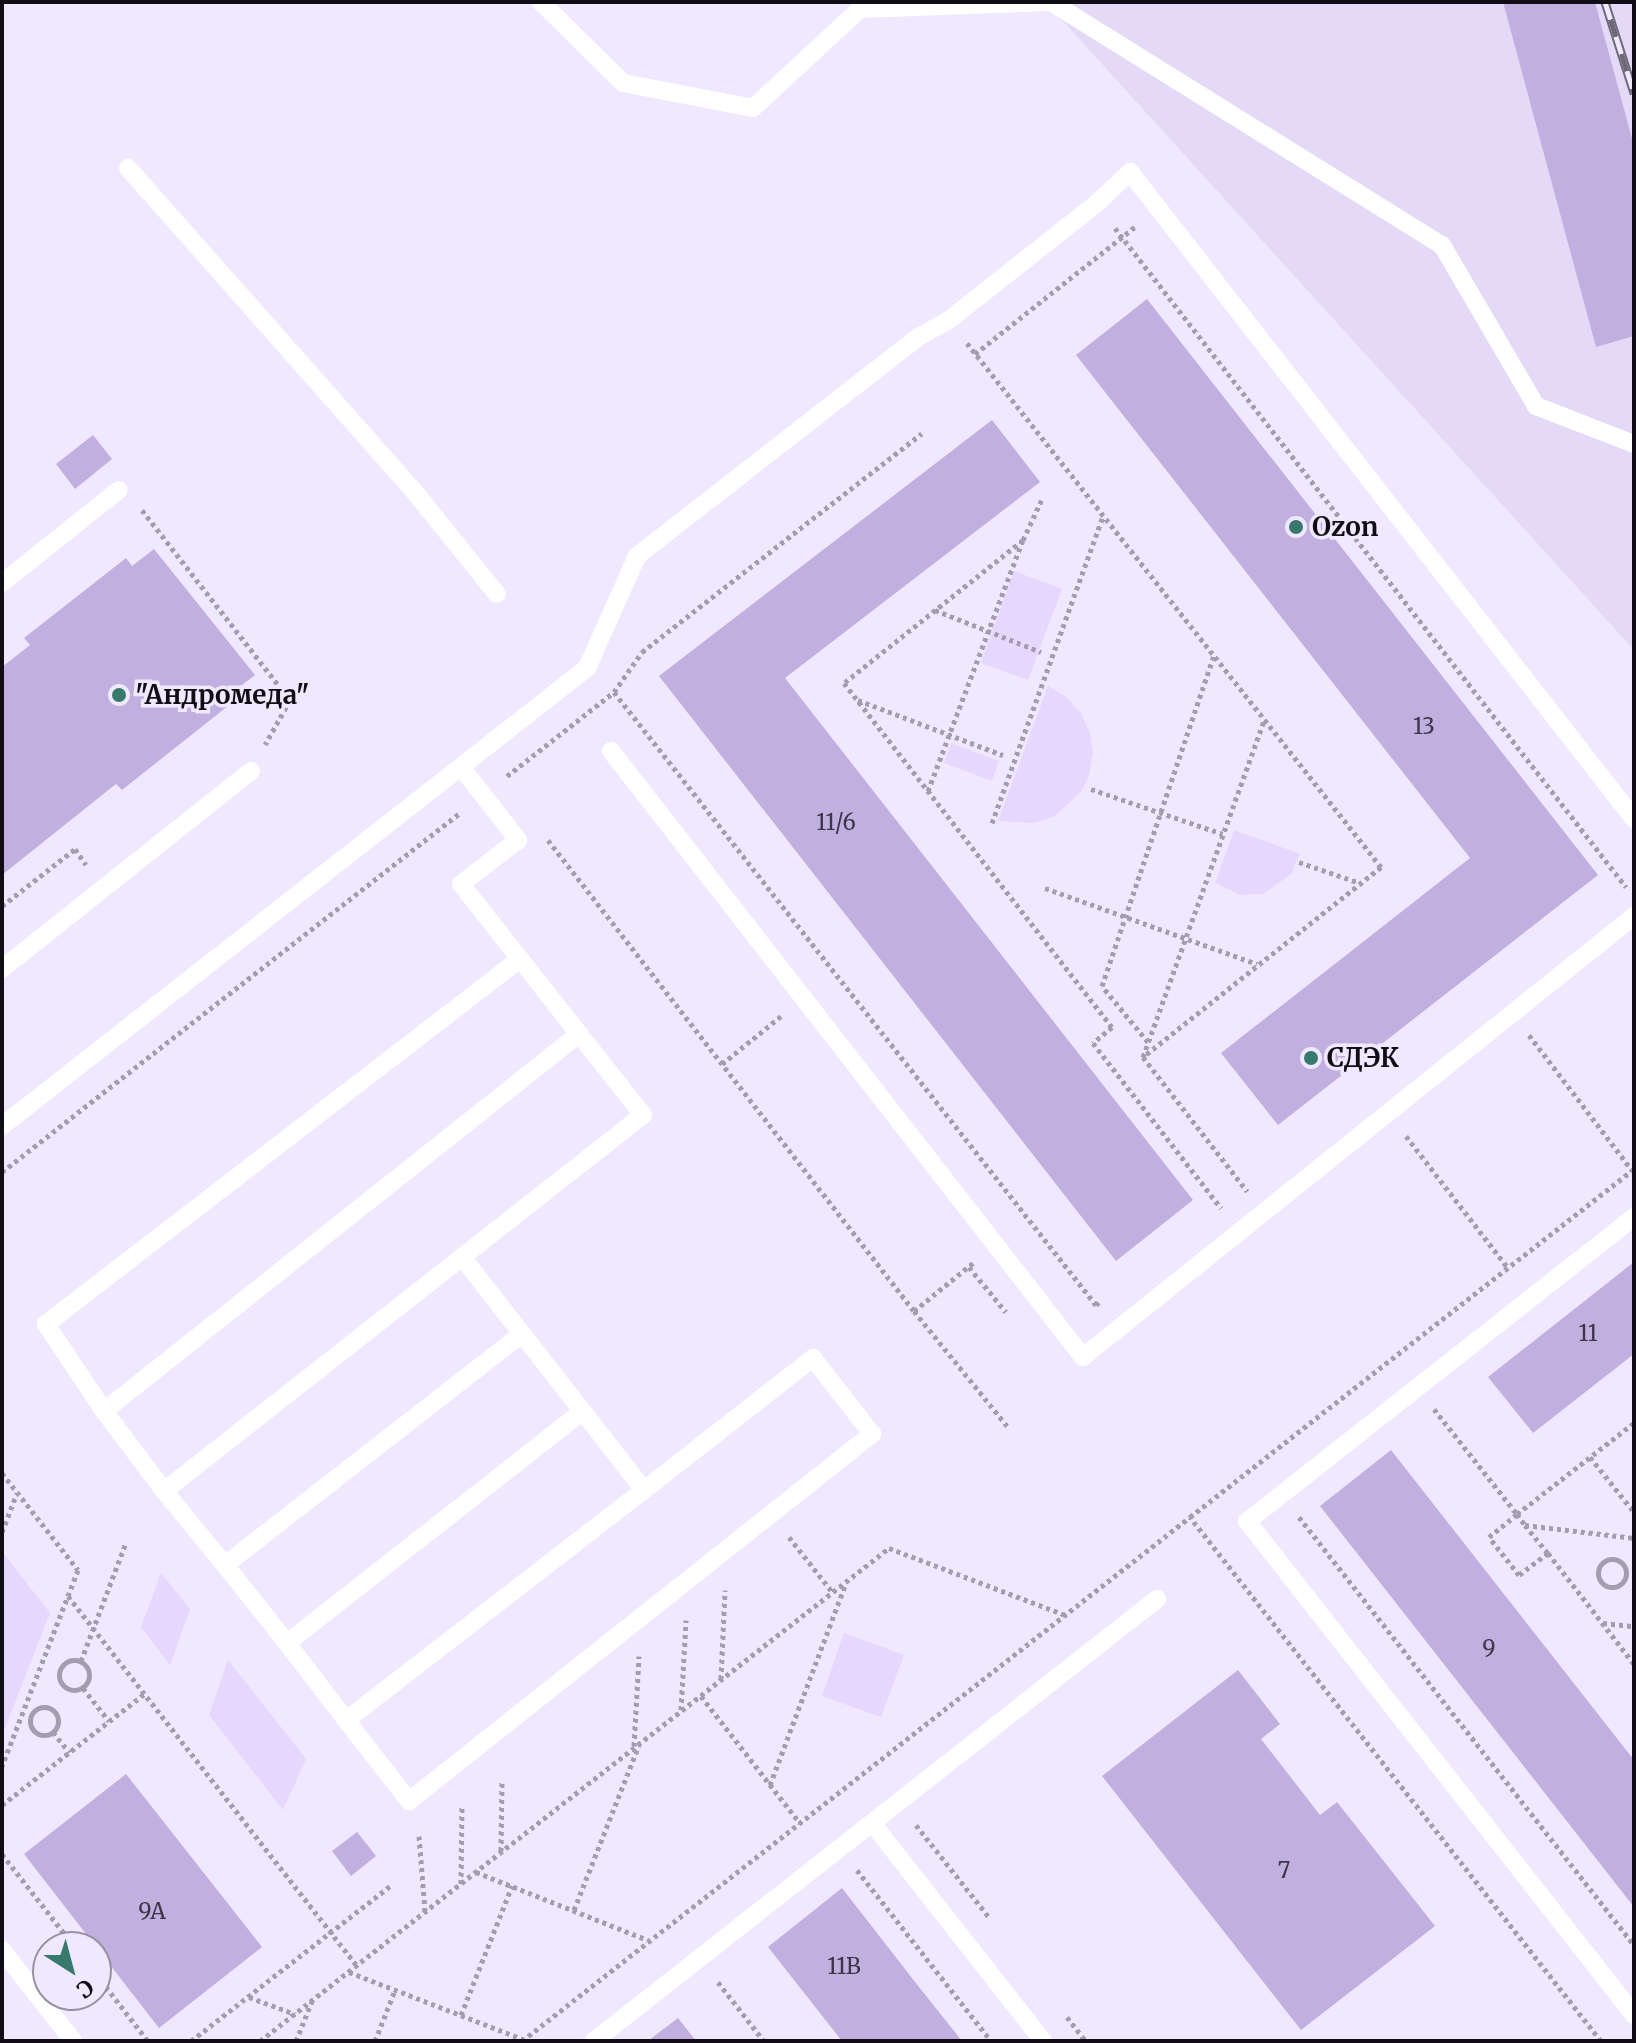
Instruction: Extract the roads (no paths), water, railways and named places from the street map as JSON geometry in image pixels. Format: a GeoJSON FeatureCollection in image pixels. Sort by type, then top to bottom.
{"type":"FeatureCollection","features":[{"type":"Feature","properties":{"kind":"lane"},"geometry":{"type":"LineString","coordinates":[[541,2],[623,83],[753,108],[860,9],[1050,2],[1442,245],[1536,406],[1634,444]]}},
{"type":"Feature","properties":{"kind":"lane"},"geometry":{"type":"LineString","coordinates":[[128,168],[417,495],[497,594]]}},
{"type":"Feature","properties":{"kind":"lane"},"geometry":{"type":"LineString","coordinates":[[2,1126],[587,668],[637,556],[920,336],[949,320],[1096,204],[1130,172],[1634,819]]}},
{"type":"Feature","properties":{"kind":"lane"},"geometry":{"type":"LineString","coordinates":[[2,583],[119,490]]}},
{"type":"Feature","properties":{"kind":"lane"},"geometry":{"type":"LineString","coordinates":[[611,751],[1083,1357],[1634,916]]}},
{"type":"Feature","properties":{"kind":"lane"},"geometry":{"type":"LineString","coordinates":[[164,1491],[643,1115],[461,884],[518,840],[461,767]]}},
{"type":"Feature","properties":{"kind":"lane"},"geometry":{"type":"LineString","coordinates":[[2,969],[251,771]]}},
{"type":"Feature","properties":{"kind":"lane"},"geometry":{"type":"LineString","coordinates":[[346,1720],[813,1358],[872,1434],[409,1801],[104,1411],[46,1324],[520,959]]}},
{"type":"Feature","properties":{"kind":"lane"},"geometry":{"type":"LineString","coordinates":[[104,1411],[579,1034]]}},
{"type":"Feature","properties":{"kind":"lane"},"geometry":{"type":"LineString","coordinates":[[1634,1217],[1247,1521],[1634,2015]]}},
{"type":"Feature","properties":{"kind":"lane"},"geometry":{"type":"LineString","coordinates":[[462,1257],[644,1490]]}},
{"type":"Feature","properties":{"kind":"lane"},"geometry":{"type":"LineString","coordinates":[[225,1565],[522,1334]]}},
{"type":"Feature","properties":{"kind":"lane"},"geometry":{"type":"LineString","coordinates":[[287,1643],[583,1411]]}},
{"type":"Feature","properties":{"kind":"lane"},"geometry":{"type":"LineString","coordinates":[[594,2041],[1157,1599]]}},
{"type":"Feature","properties":{"kind":"lane"},"geometry":{"type":"LineString","coordinates":[[872,1823],[1043,2041]]}},
{"type":"Feature","properties":{"kind":"lane"},"geometry":{"type":"LineString","coordinates":[[2,1950],[73,2041]]}},
{"type":"Feature","properties":{"kind":"railway"},"geometry":{"type":"LineString","coordinates":[[1605,2],[1634,93]]}},
{"type":"Feature","properties":{"kind":"place","name":"Ozon"},"geometry":{"type":"Point","coordinates":[1296,527]}},
{"type":"Feature","properties":{"kind":"place","name":"\"Андромеда\""},"geometry":{"type":"Point","coordinates":[119,695]}},
{"type":"Feature","properties":{"kind":"place","name":"СДЭК"},"geometry":{"type":"Point","coordinates":[1311,1058]}}]}
